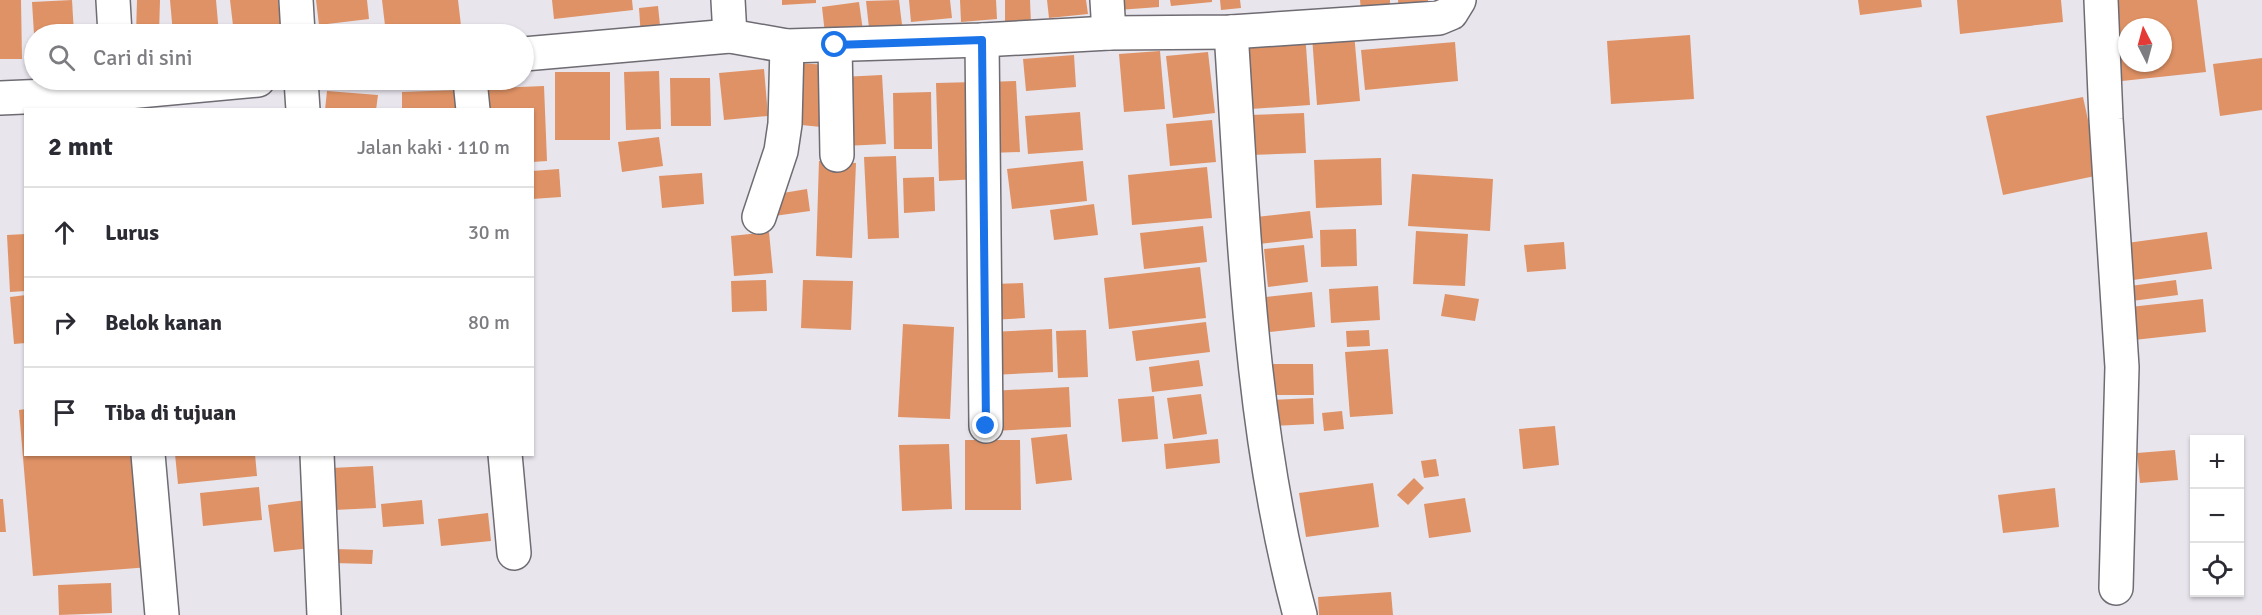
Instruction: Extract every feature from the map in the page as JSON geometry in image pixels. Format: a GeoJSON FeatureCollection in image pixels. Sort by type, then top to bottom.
{"type":"FeatureCollection","features":[{"type":"Feature","properties":{"kind":"street"},"geometry":{"type":"LineString","coordinates":[[113,0],[114,24]]}},
{"type":"Feature","properties":{"kind":"street"},"geometry":{"type":"LineString","coordinates":[[296,0],[297,24]]}},
{"type":"Feature","properties":{"kind":"street"},"geometry":{"type":"LineString","coordinates":[[728,0],[730,36]]}},
{"type":"Feature","properties":{"kind":"street"},"geometry":{"type":"LineString","coordinates":[[1107,0],[1109,33]]}},
{"type":"Feature","properties":{"kind":"street"},"geometry":{"type":"LineString","coordinates":[[534,53],[730,36],[787,46],[982,40],[1109,33],[1232,32],[1308,13],[1440,18],[1451,13],[1459,0]]}},
{"type":"Feature","properties":{"kind":"street"},"geometry":{"type":"LineString","coordinates":[[2101,0],[2106,119],[2122,367],[2116,588]]}},
{"type":"Feature","properties":{"kind":"street"},"geometry":{"type":"LineString","coordinates":[[1232,32],[1251,328],[1267,458],[1287,566],[1300,615]]}},
{"type":"Feature","properties":{"kind":"street"},"geometry":{"type":"LineString","coordinates":[[982,40],[986,426]]}},
{"type":"Feature","properties":{"kind":"street"},"geometry":{"type":"LineString","coordinates":[[835,45],[837,155]]}},
{"type":"Feature","properties":{"kind":"street"},"geometry":{"type":"LineString","coordinates":[[759,217],[781,151],[785,124],[787,46]]}},
{"type":"Feature","properties":{"kind":"street"},"geometry":{"type":"LineString","coordinates":[[0,98],[117,94],[157,90]]}},
{"type":"Feature","properties":{"kind":"street"},"geometry":{"type":"LineString","coordinates":[[302,90],[303,108]]}},
{"type":"Feature","properties":{"kind":"street"},"geometry":{"type":"LineString","coordinates":[[471,90],[473,108]]}},
{"type":"Feature","properties":{"kind":"street"},"geometry":{"type":"LineString","coordinates":[[148,456],[162,615]]}},
{"type":"Feature","properties":{"kind":"street"},"geometry":{"type":"LineString","coordinates":[[317,456],[324,615]]}},
{"type":"Feature","properties":{"kind":"street"},"geometry":{"type":"LineString","coordinates":[[505,456],[514,553]]}},
{"type":"Feature","properties":{"kind":"building"},"geometry":{"type":"Polygon","coordinates":[[[0,0],[21,0],[22,59],[0,59],[0,0]]]}},
{"type":"Feature","properties":{"kind":"building"},"geometry":{"type":"Polygon","coordinates":[[[72,0],[73,24],[33,24],[32,2],[72,0]]]}},
{"type":"Feature","properties":{"kind":"building"},"geometry":{"type":"Polygon","coordinates":[[[137,0],[160,0],[159,24],[136,24],[137,0]]]}},
{"type":"Feature","properties":{"kind":"building"},"geometry":{"type":"Polygon","coordinates":[[[170,0],[216,0],[218,24],[172,24],[170,0]]]}},
{"type":"Feature","properties":{"kind":"building"},"geometry":{"type":"Polygon","coordinates":[[[230,0],[278,0],[281,24],[233,24],[230,0]]]}},
{"type":"Feature","properties":{"kind":"building"},"geometry":{"type":"Polygon","coordinates":[[[316,0],[367,0],[369,19],[319,24],[316,0]]]}},
{"type":"Feature","properties":{"kind":"building"},"geometry":{"type":"Polygon","coordinates":[[[382,0],[458,0],[461,24],[385,24],[382,0]]]}},
{"type":"Feature","properties":{"kind":"building"},"geometry":{"type":"Polygon","coordinates":[[[552,0],[632,0],[633,10],[554,19],[552,0]]]}},
{"type":"Feature","properties":{"kind":"building"},"geometry":{"type":"Polygon","coordinates":[[[782,0],[816,0],[816,3],[782,5],[782,0]]]}},
{"type":"Feature","properties":{"kind":"building"},"geometry":{"type":"Polygon","coordinates":[[[899,0],[903,33],[870,37],[866,1],[899,0]]]}},
{"type":"Feature","properties":{"kind":"building"},"geometry":{"type":"Polygon","coordinates":[[[909,0],[950,0],[952,18],[911,22],[909,0]]]}},
{"type":"Feature","properties":{"kind":"building"},"geometry":{"type":"Polygon","coordinates":[[[960,0],[996,0],[997,19],[961,22],[960,0]]]}},
{"type":"Feature","properties":{"kind":"building"},"geometry":{"type":"Polygon","coordinates":[[[1005,0],[1030,0],[1031,25],[1005,26],[1005,0]]]}},
{"type":"Feature","properties":{"kind":"building"},"geometry":{"type":"Polygon","coordinates":[[[1047,0],[1086,0],[1088,14],[1049,18],[1047,0]]]}},
{"type":"Feature","properties":{"kind":"building"},"geometry":{"type":"Polygon","coordinates":[[[1117,0],[1159,0],[1159,7],[1118,10],[1117,0]]]}},
{"type":"Feature","properties":{"kind":"building"},"geometry":{"type":"Polygon","coordinates":[[[1170,0],[1212,0],[1212,2],[1171,6],[1170,0]]]}},
{"type":"Feature","properties":{"kind":"building"},"geometry":{"type":"Polygon","coordinates":[[[1220,0],[1240,0],[1241,8],[1221,10],[1220,0]]]}},
{"type":"Feature","properties":{"kind":"building"},"geometry":{"type":"Polygon","coordinates":[[[1360,0],[1390,0],[1390,8],[1361,10],[1360,0]]]}},
{"type":"Feature","properties":{"kind":"building"},"geometry":{"type":"Polygon","coordinates":[[[1398,0],[1428,0],[1429,10],[1399,12],[1398,0]]]}},
{"type":"Feature","properties":{"kind":"building"},"geometry":{"type":"Polygon","coordinates":[[[1858,0],[1921,0],[1922,7],[1860,15],[1858,0]]]}},
{"type":"Feature","properties":{"kind":"building"},"geometry":{"type":"Polygon","coordinates":[[[1957,0],[2061,0],[2063,22],[1960,34],[1957,0]]]}},
{"type":"Feature","properties":{"kind":"building"},"geometry":{"type":"Polygon","coordinates":[[[2113,0],[2197,0],[2206,72],[2122,81],[2121,72],[2172,72],[2172,18],[2118,18],[2118,45],[2113,0]]]}},
{"type":"Feature","properties":{"kind":"building"},"geometry":{"type":"Polygon","coordinates":[[[859,2],[864,38],[826,43],[822,7],[859,2]]]}},
{"type":"Feature","properties":{"kind":"building"},"geometry":{"type":"Polygon","coordinates":[[[658,6],[661,35],[641,37],[639,8],[658,6]]]}},
{"type":"Feature","properties":{"kind":"building"},"geometry":{"type":"Polygon","coordinates":[[[1305,31],[1310,105],[1251,109],[1246,35],[1305,31]]]}},
{"type":"Feature","properties":{"kind":"building"},"geometry":{"type":"Polygon","coordinates":[[[1354,33],[1360,101],[1317,105],[1312,36],[1354,33]]]}},
{"type":"Feature","properties":{"kind":"building"},"geometry":{"type":"Polygon","coordinates":[[[1690,35],[1694,99],[1611,104],[1607,41],[1690,35]]]}},
{"type":"Feature","properties":{"kind":"building"},"geometry":{"type":"Polygon","coordinates":[[[1455,42],[1458,81],[1365,90],[1361,50],[1455,42]]]}},
{"type":"Feature","properties":{"kind":"building"},"geometry":{"type":"Polygon","coordinates":[[[1160,51],[1165,109],[1124,112],[1119,54],[1160,51]]]}},
{"type":"Feature","properties":{"kind":"building"},"geometry":{"type":"Polygon","coordinates":[[[1208,52],[1215,113],[1173,118],[1166,56],[1208,52]]]}},
{"type":"Feature","properties":{"kind":"building"},"geometry":{"type":"Polygon","coordinates":[[[1074,55],[1076,87],[1026,91],[1023,59],[1074,55]]]}},
{"type":"Feature","properties":{"kind":"building"},"geometry":{"type":"Polygon","coordinates":[[[2262,58],[2262,110],[2220,116],[2213,64],[2262,58]]]}},
{"type":"Feature","properties":{"kind":"building"},"geometry":{"type":"Polygon","coordinates":[[[797,63],[828,65],[821,127],[792,124],[797,63]]]}},
{"type":"Feature","properties":{"kind":"building"},"geometry":{"type":"Polygon","coordinates":[[[764,69],[768,116],[724,120],[719,73],[764,69]]]}},
{"type":"Feature","properties":{"kind":"building"},"geometry":{"type":"Polygon","coordinates":[[[659,71],[661,129],[626,130],[624,72],[659,71]]]}},
{"type":"Feature","properties":{"kind":"building"},"geometry":{"type":"Polygon","coordinates":[[[555,72],[610,72],[610,140],[555,140],[555,72]]]}},
{"type":"Feature","properties":{"kind":"building"},"geometry":{"type":"Polygon","coordinates":[[[882,75],[886,144],[844,146],[841,77],[882,75]]]}},
{"type":"Feature","properties":{"kind":"building"},"geometry":{"type":"Polygon","coordinates":[[[670,78],[710,78],[711,126],[671,126],[670,78]]]}},
{"type":"Feature","properties":{"kind":"building"},"geometry":{"type":"Polygon","coordinates":[[[1016,81],[1020,152],[988,153],[985,82],[1016,81]]]}},
{"type":"Feature","properties":{"kind":"building"},"geometry":{"type":"Polygon","coordinates":[[[975,82],[979,179],[939,181],[936,83],[975,82]]]}},
{"type":"Feature","properties":{"kind":"building"},"geometry":{"type":"Polygon","coordinates":[[[534,86],[544,86],[547,161],[534,162],[534,108],[477,108],[476,90],[534,90],[534,86]]]}},
{"type":"Feature","properties":{"kind":"building"},"geometry":{"type":"Polygon","coordinates":[[[458,90],[459,108],[402,108],[402,92],[458,90]]]}},
{"type":"Feature","properties":{"kind":"building"},"geometry":{"type":"Polygon","coordinates":[[[327,91],[378,95],[376,108],[325,108],[327,91]]]}},
{"type":"Feature","properties":{"kind":"building"},"geometry":{"type":"Polygon","coordinates":[[[931,92],[932,149],[894,149],[893,93],[931,92]]]}},
{"type":"Feature","properties":{"kind":"building"},"geometry":{"type":"Polygon","coordinates":[[[2083,97],[2100,175],[2003,195],[1986,116],[2083,97]]]}},
{"type":"Feature","properties":{"kind":"building"},"geometry":{"type":"Polygon","coordinates":[[[1080,112],[1083,150],[1028,154],[1025,116],[1080,112]]]}},
{"type":"Feature","properties":{"kind":"building"},"geometry":{"type":"Polygon","coordinates":[[[1304,113],[1306,153],[1250,155],[1249,115],[1304,113]]]}},
{"type":"Feature","properties":{"kind":"building"},"geometry":{"type":"Polygon","coordinates":[[[1212,120],[1216,162],[1170,166],[1166,124],[1212,120]]]}},
{"type":"Feature","properties":{"kind":"building"},"geometry":{"type":"Polygon","coordinates":[[[659,137],[663,166],[622,172],[618,142],[659,137]]]}},
{"type":"Feature","properties":{"kind":"building"},"geometry":{"type":"Polygon","coordinates":[[[896,156],[899,238],[868,239],[864,157],[896,156]]]}},
{"type":"Feature","properties":{"kind":"building"},"geometry":{"type":"Polygon","coordinates":[[[1381,158],[1382,205],[1316,208],[1314,160],[1381,158]]]}},
{"type":"Feature","properties":{"kind":"building"},"geometry":{"type":"Polygon","coordinates":[[[819,161],[856,163],[852,258],[816,256],[819,161]]]}},
{"type":"Feature","properties":{"kind":"building"},"geometry":{"type":"Polygon","coordinates":[[[1083,161],[1087,201],[1012,209],[1007,169],[1083,161]]]}},
{"type":"Feature","properties":{"kind":"building"},"geometry":{"type":"Polygon","coordinates":[[[1207,167],[1212,218],[1132,225],[1128,175],[1207,167]]]}},
{"type":"Feature","properties":{"kind":"building"},"geometry":{"type":"Polygon","coordinates":[[[559,169],[561,197],[534,199],[534,171],[559,169]]]}},
{"type":"Feature","properties":{"kind":"building"},"geometry":{"type":"Polygon","coordinates":[[[702,173],[704,204],[662,208],[659,176],[702,173]]]}},
{"type":"Feature","properties":{"kind":"building"},"geometry":{"type":"Polygon","coordinates":[[[1412,174],[1493,179],[1490,231],[1408,226],[1412,174]]]}},
{"type":"Feature","properties":{"kind":"building"},"geometry":{"type":"Polygon","coordinates":[[[934,177],[935,211],[904,213],[903,178],[934,177]]]}},
{"type":"Feature","properties":{"kind":"building"},"geometry":{"type":"Polygon","coordinates":[[[807,189],[810,211],[774,216],[771,195],[807,189]]]}},
{"type":"Feature","properties":{"kind":"building"},"geometry":{"type":"Polygon","coordinates":[[[1094,204],[1098,235],[1054,240],[1050,210],[1094,204]]]}},
{"type":"Feature","properties":{"kind":"building"},"geometry":{"type":"Polygon","coordinates":[[[1310,211],[1313,238],[1259,244],[1256,217],[1310,211]]]}},
{"type":"Feature","properties":{"kind":"building"},"geometry":{"type":"Polygon","coordinates":[[[1203,226],[1207,262],[1144,269],[1140,233],[1203,226]]]}},
{"type":"Feature","properties":{"kind":"building"},"geometry":{"type":"Polygon","coordinates":[[[1356,229],[1357,266],[1321,267],[1320,230],[1356,229]]]}},
{"type":"Feature","properties":{"kind":"building"},"geometry":{"type":"Polygon","coordinates":[[[1416,231],[1468,234],[1465,286],[1413,284],[1416,231]]]}},
{"type":"Feature","properties":{"kind":"building"},"geometry":{"type":"Polygon","coordinates":[[[769,232],[773,273],[734,276],[731,236],[769,232]]]}},
{"type":"Feature","properties":{"kind":"building"},"geometry":{"type":"Polygon","coordinates":[[[2207,232],[2212,269],[2133,280],[2127,243],[2207,232]]]}},
{"type":"Feature","properties":{"kind":"building"},"geometry":{"type":"Polygon","coordinates":[[[24,234],[24,291],[10,292],[7,235],[24,234]]]}},
{"type":"Feature","properties":{"kind":"building"},"geometry":{"type":"Polygon","coordinates":[[[1564,242],[1566,269],[1527,272],[1524,245],[1564,242]]]}},
{"type":"Feature","properties":{"kind":"building"},"geometry":{"type":"Polygon","coordinates":[[[1304,245],[1308,282],[1268,287],[1264,249],[1304,245]]]}},
{"type":"Feature","properties":{"kind":"building"},"geometry":{"type":"Polygon","coordinates":[[[1200,267],[1206,318],[1109,329],[1104,278],[1200,267]]]}},
{"type":"Feature","properties":{"kind":"building"},"geometry":{"type":"Polygon","coordinates":[[[766,280],[767,311],[732,312],[731,281],[766,280]]]}},
{"type":"Feature","properties":{"kind":"building"},"geometry":{"type":"Polygon","coordinates":[[[803,280],[853,281],[851,330],[801,328],[803,280]]]}},
{"type":"Feature","properties":{"kind":"building"},"geometry":{"type":"Polygon","coordinates":[[[2176,280],[2178,295],[2132,301],[2130,286],[2176,280]]]}},
{"type":"Feature","properties":{"kind":"building"},"geometry":{"type":"Polygon","coordinates":[[[1023,283],[1025,318],[991,320],[990,284],[1023,283]]]}},
{"type":"Feature","properties":{"kind":"building"},"geometry":{"type":"Polygon","coordinates":[[[1378,286],[1380,320],[1331,323],[1329,289],[1378,286]]]}},
{"type":"Feature","properties":{"kind":"building"},"geometry":{"type":"Polygon","coordinates":[[[1312,292],[1315,327],[1269,332],[1266,297],[1312,292]]]}},
{"type":"Feature","properties":{"kind":"building"},"geometry":{"type":"Polygon","coordinates":[[[1445,294],[1479,299],[1475,321],[1441,316],[1445,294]]]}},
{"type":"Feature","properties":{"kind":"building"},"geometry":{"type":"Polygon","coordinates":[[[24,295],[24,343],[14,344],[10,297],[24,295]]]}},
{"type":"Feature","properties":{"kind":"building"},"geometry":{"type":"Polygon","coordinates":[[[2203,299],[2206,332],[2134,340],[2130,307],[2203,299]]]}},
{"type":"Feature","properties":{"kind":"building"},"geometry":{"type":"Polygon","coordinates":[[[1206,322],[1210,352],[1136,361],[1132,331],[1206,322]]]}},
{"type":"Feature","properties":{"kind":"building"},"geometry":{"type":"Polygon","coordinates":[[[903,324],[954,327],[950,419],[898,417],[903,324]]]}},
{"type":"Feature","properties":{"kind":"building"},"geometry":{"type":"Polygon","coordinates":[[[1052,329],[1053,372],[992,375],[990,332],[1052,329]]]}},
{"type":"Feature","properties":{"kind":"building"},"geometry":{"type":"Polygon","coordinates":[[[1086,330],[1088,377],[1058,378],[1056,331],[1086,330]]]}},
{"type":"Feature","properties":{"kind":"building"},"geometry":{"type":"Polygon","coordinates":[[[1369,330],[1370,346],[1347,347],[1346,331],[1369,330]]]}},
{"type":"Feature","properties":{"kind":"building"},"geometry":{"type":"Polygon","coordinates":[[[1388,349],[1393,414],[1350,417],[1345,352],[1388,349]]]}},
{"type":"Feature","properties":{"kind":"building"},"geometry":{"type":"Polygon","coordinates":[[[1199,360],[1203,386],[1152,392],[1149,367],[1199,360]]]}},
{"type":"Feature","properties":{"kind":"building"},"geometry":{"type":"Polygon","coordinates":[[[1271,364],[1313,364],[1314,395],[1271,395],[1271,364]]]}},
{"type":"Feature","properties":{"kind":"building"},"geometry":{"type":"Polygon","coordinates":[[[1069,387],[1071,427],[992,431],[990,391],[1069,387]]]}},
{"type":"Feature","properties":{"kind":"building"},"geometry":{"type":"Polygon","coordinates":[[[1201,394],[1207,434],[1173,439],[1167,398],[1201,394]]]}},
{"type":"Feature","properties":{"kind":"building"},"geometry":{"type":"Polygon","coordinates":[[[1154,396],[1158,439],[1122,442],[1118,399],[1154,396]]]}},
{"type":"Feature","properties":{"kind":"building"},"geometry":{"type":"Polygon","coordinates":[[[1313,398],[1314,424],[1272,426],[1271,400],[1313,398]]]}},
{"type":"Feature","properties":{"kind":"building"},"geometry":{"type":"Polygon","coordinates":[[[24,409],[24,456],[141,456],[150,567],[33,576],[19,410],[24,409]]]}},
{"type":"Feature","properties":{"kind":"building"},"geometry":{"type":"Polygon","coordinates":[[[1342,411],[1344,429],[1324,431],[1322,413],[1342,411]]]}},
{"type":"Feature","properties":{"kind":"building"},"geometry":{"type":"Polygon","coordinates":[[[1555,426],[1559,465],[1523,469],[1519,429],[1555,426]]]}},
{"type":"Feature","properties":{"kind":"building"},"geometry":{"type":"Polygon","coordinates":[[[1067,434],[1072,480],[1036,484],[1031,438],[1067,434]]]}},
{"type":"Feature","properties":{"kind":"building"},"geometry":{"type":"Polygon","coordinates":[[[1218,439],[1220,463],[1166,469],[1164,444],[1218,439]]]}},
{"type":"Feature","properties":{"kind":"building"},"geometry":{"type":"Polygon","coordinates":[[[965,440],[1020,440],[1021,510],[965,510],[965,440]]]}},
{"type":"Feature","properties":{"kind":"building"},"geometry":{"type":"Polygon","coordinates":[[[949,444],[952,509],[902,511],[899,445],[949,444]]]}},
{"type":"Feature","properties":{"kind":"building"},"geometry":{"type":"Polygon","coordinates":[[[2175,450],[2178,480],[2140,483],[2137,453],[2175,450]]]}},
{"type":"Feature","properties":{"kind":"building"},"geometry":{"type":"Polygon","coordinates":[[[175,456],[255,456],[257,476],[178,484],[175,456]]]}},
{"type":"Feature","properties":{"kind":"building"},"geometry":{"type":"Polygon","coordinates":[[[1436,459],[1439,476],[1424,478],[1421,461],[1436,459]]]}},
{"type":"Feature","properties":{"kind":"building"},"geometry":{"type":"Polygon","coordinates":[[[373,466],[376,508],[334,510],[331,468],[373,466]]]}},
{"type":"Feature","properties":{"kind":"building"},"geometry":{"type":"Polygon","coordinates":[[[1414,478],[1424,488],[1408,505],[1397,495],[1414,478]]]}},
{"type":"Feature","properties":{"kind":"building"},"geometry":{"type":"Polygon","coordinates":[[[1373,483],[1379,527],[1306,537],[1299,493],[1373,483]]]}},
{"type":"Feature","properties":{"kind":"building"},"geometry":{"type":"Polygon","coordinates":[[[259,487],[262,520],[203,526],[200,493],[259,487]]]}},
{"type":"Feature","properties":{"kind":"building"},"geometry":{"type":"Polygon","coordinates":[[[2055,488],[2059,527],[2003,533],[1998,495],[2055,488]]]}},
{"type":"Feature","properties":{"kind":"building"},"geometry":{"type":"Polygon","coordinates":[[[1465,498],[1471,532],[1429,538],[1424,504],[1465,498]]]}},
{"type":"Feature","properties":{"kind":"building"},"geometry":{"type":"Polygon","coordinates":[[[0,499],[3,499],[6,532],[0,532],[0,499]]]}},
{"type":"Feature","properties":{"kind":"building"},"geometry":{"type":"Polygon","coordinates":[[[306,500],[312,548],[274,552],[268,505],[306,500]]]}},
{"type":"Feature","properties":{"kind":"building"},"geometry":{"type":"Polygon","coordinates":[[[422,500],[424,524],[383,527],[381,504],[422,500]]]}},
{"type":"Feature","properties":{"kind":"building"},"geometry":{"type":"Polygon","coordinates":[[[488,513],[491,541],[441,546],[438,519],[488,513]]]}},
{"type":"Feature","properties":{"kind":"building"},"geometry":{"type":"Polygon","coordinates":[[[333,549],[373,550],[372,564],[333,563],[333,549]]]}},
{"type":"Feature","properties":{"kind":"building"},"geometry":{"type":"Polygon","coordinates":[[[111,583],[112,613],[59,615],[58,585],[111,583]]]}},
{"type":"Feature","properties":{"kind":"building"},"geometry":{"type":"Polygon","coordinates":[[[1391,592],[1393,615],[1319,615],[1318,597],[1391,592]]]}},
{"type":"Feature","properties":{"kind":"route"},"geometry":{"type":"LineString","coordinates":[[835,45],[982,40],[986,426]]}}]}
